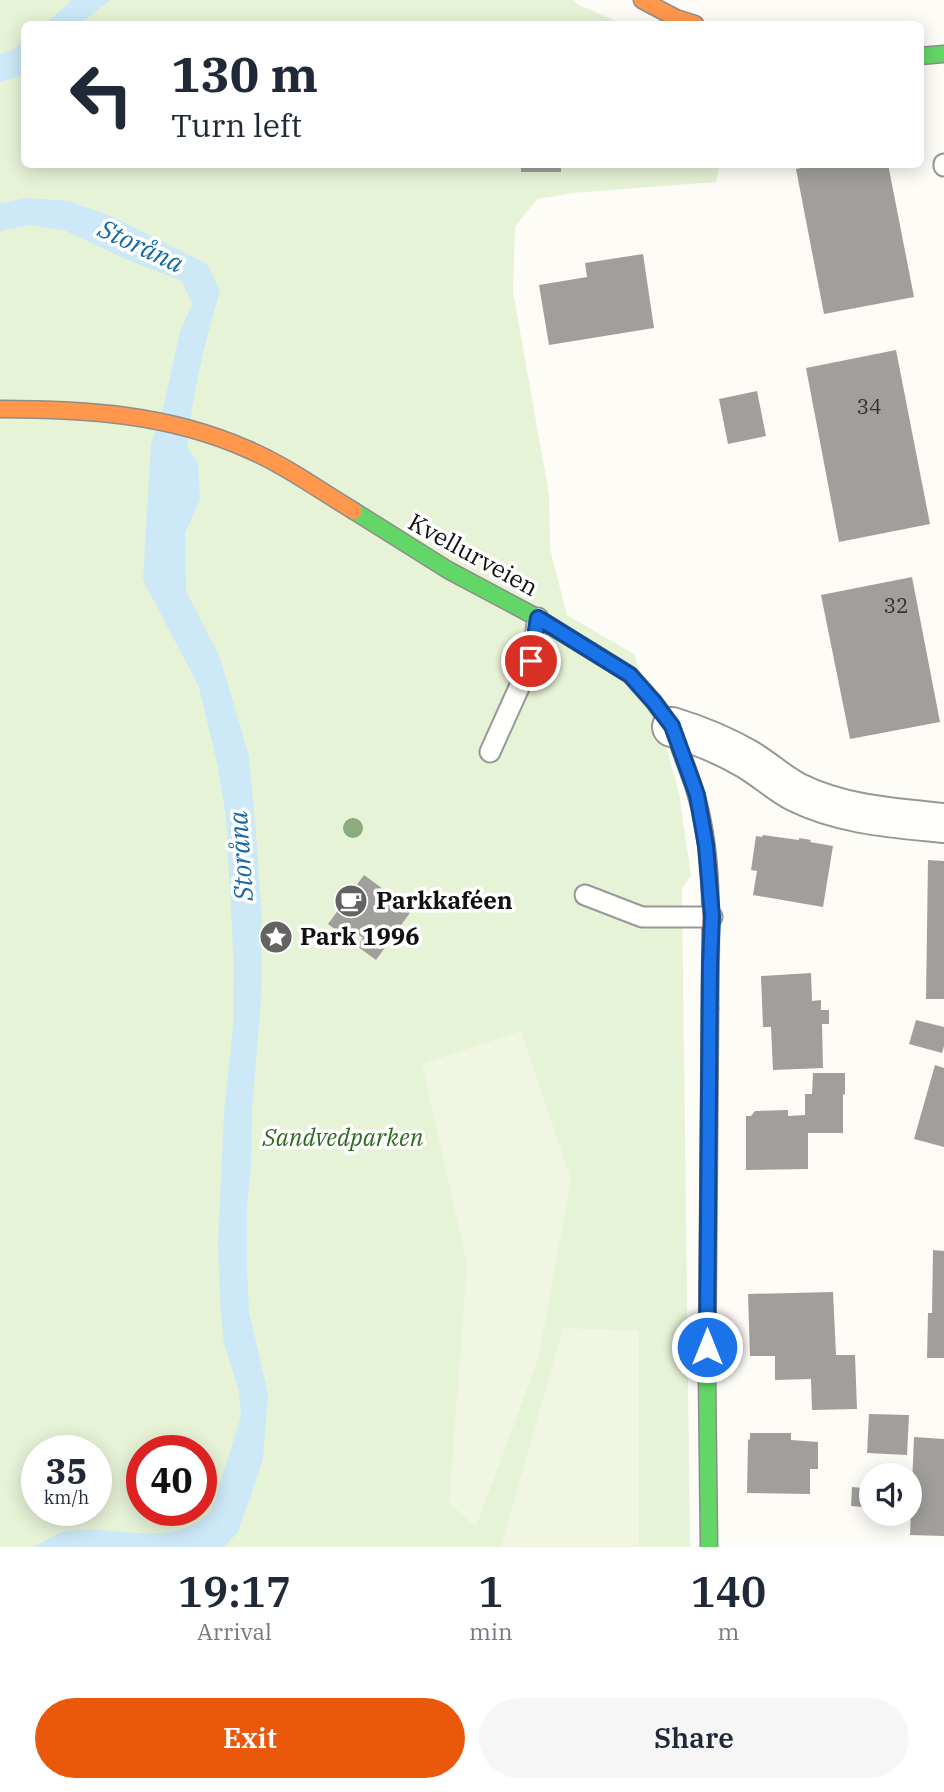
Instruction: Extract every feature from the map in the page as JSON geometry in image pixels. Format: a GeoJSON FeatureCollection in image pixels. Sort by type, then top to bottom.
{"type":"FeatureCollection","features":[{"type":"Feature","properties":{"kind":"street"},"geometry":{"type":"LineString","coordinates":[[642,0],[686,21]]}},
{"type":"Feature","properties":{"kind":"street"},"geometry":{"type":"LineString","coordinates":[[924,55],[944,54]]}},
{"type":"Feature","properties":{"kind":"street","name":"Kvellurveien"},"geometry":{"type":"LineString","coordinates":[[0,409],[56,409],[122,414],[209,434],[248,449],[277,464],[448,570],[538,618],[630,675],[672,726],[697,795],[706,846],[712,917],[707,1374],[709,1547]]}},
{"type":"Feature","properties":{"kind":"street"},"geometry":{"type":"LineString","coordinates":[[672,726],[709,739],[747,759],[796,791],[833,807],[944,823]]}},
{"type":"Feature","properties":{"kind":"lane"},"geometry":{"type":"LineString","coordinates":[[490,752],[531,661],[538,618]]}},
{"type":"Feature","properties":{"kind":"lane"},"geometry":{"type":"LineString","coordinates":[[585,895],[642,917],[712,917]]}},
{"type":"Feature","properties":{"kind":"green space","name":"Sandvedparken"},"geometry":{"type":"Polygon","coordinates":[[[0,0],[573,0],[616,21],[21,21],[21,168],[718,168],[716,182],[572,193],[537,199],[515,227],[513,292],[549,494],[550,549],[567,615],[634,654],[679,793],[691,875],[682,888],[690,1547],[0,1547],[0,0]]]}},
{"type":"Feature","properties":{"kind":"green space"},"geometry":{"type":"Polygon","coordinates":[[[521,1031],[571,1179],[539,1356],[476,1527],[449,1503],[467,1264],[422,1064],[521,1031]]]}},
{"type":"Feature","properties":{"kind":"green space"},"geometry":{"type":"Polygon","coordinates":[[[563,1328],[639,1331],[639,1547],[501,1547],[563,1328]]]}},
{"type":"Feature","properties":{"kind":"water"},"geometry":{"type":"Polygon","coordinates":[[[72,0],[110,0],[84,21],[48,21],[72,0]]]}},
{"type":"Feature","properties":{"kind":"water"},"geometry":{"type":"Polygon","coordinates":[[[21,43],[21,76],[0,82],[0,54],[13,50],[21,43]]]}},
{"type":"Feature","properties":{"kind":"water","name":"Storåna"},"geometry":{"type":"Polygon","coordinates":[[[27,198],[69,201],[111,216],[207,264],[220,291],[200,368],[189,427],[187,447],[198,463],[200,500],[185,533],[186,591],[220,658],[249,756],[262,927],[261,999],[247,1204],[247,1270],[249,1312],[268,1394],[263,1460],[238,1532],[224,1547],[34,1547],[68,1531],[160,1533],[190,1526],[217,1526],[217,1494],[241,1416],[239,1391],[224,1344],[218,1246],[224,1113],[233,1028],[234,967],[226,816],[218,767],[199,687],[143,580],[151,445],[165,400],[180,332],[192,304],[182,281],[130,261],[66,231],[31,225],[0,231],[0,203],[27,198]]]}},
{"type":"Feature","properties":{"kind":"building"},"geometry":{"type":"Polygon","coordinates":[[[521,168],[561,168],[561,172],[521,172],[521,168]]]}},
{"type":"Feature","properties":{"kind":"building"},"geometry":{"type":"Polygon","coordinates":[[[889,168],[914,297],[824,314],[796,169],[889,168]]]}},
{"type":"Feature","properties":{"kind":"building"},"geometry":{"type":"Polygon","coordinates":[[[643,254],[654,328],[549,345],[539,285],[587,277],[585,263],[643,254]]]}},
{"type":"Feature","properties":{"kind":"building"},"geometry":{"type":"Polygon","coordinates":[[[896,350],[930,524],[839,542],[806,368],[896,350]]]}},
{"type":"Feature","properties":{"kind":"building"},"geometry":{"type":"Polygon","coordinates":[[[757,391],[766,436],[728,444],[719,399],[757,391]]]}},
{"type":"Feature","properties":{"kind":"building"},"geometry":{"type":"Polygon","coordinates":[[[912,577],[940,722],[850,739],[821,595],[912,577]]]}},
{"type":"Feature","properties":{"kind":"building"},"geometry":{"type":"Polygon","coordinates":[[[756,836],[799,838],[833,846],[823,907],[753,895],[757,871],[751,870],[756,836]]]}},
{"type":"Feature","properties":{"kind":"building"},"geometry":{"type":"Polygon","coordinates":[[[928,860],[944,861],[944,999],[926,999],[928,860]]]}},
{"type":"Feature","properties":{"kind":"building"},"geometry":{"type":"Polygon","coordinates":[[[364,875],[383,889],[378,896],[387,904],[393,896],[412,910],[376,960],[357,946],[363,938],[353,930],[347,938],[328,924],[364,875]]]}},
{"type":"Feature","properties":{"kind":"building"},"geometry":{"type":"Polygon","coordinates":[[[811,973],[812,1001],[821,1000],[821,1010],[829,1010],[829,1024],[822,1024],[823,1068],[773,1070],[771,1027],[763,1027],[761,976],[811,973]]]}},
{"type":"Feature","properties":{"kind":"building"},"geometry":{"type":"Polygon","coordinates":[[[916,1020],[944,1027],[942,1053],[909,1044],[916,1020]]]}},
{"type":"Feature","properties":{"kind":"building"},"geometry":{"type":"Polygon","coordinates":[[[935,1065],[944,1068],[944,1147],[914,1139],[935,1065]]]}},
{"type":"Feature","properties":{"kind":"building"},"geometry":{"type":"Polygon","coordinates":[[[813,1073],[845,1073],[843,1133],[808,1133],[808,1169],[746,1170],[746,1116],[751,1116],[755,1111],[788,1110],[788,1116],[805,1115],[805,1094],[812,1094],[813,1073]]]}},
{"type":"Feature","properties":{"kind":"building"},"geometry":{"type":"Polygon","coordinates":[[[933,1250],[944,1251],[944,1358],[927,1358],[928,1313],[932,1313],[933,1250]]]}},
{"type":"Feature","properties":{"kind":"building"},"geometry":{"type":"Polygon","coordinates":[[[833,1292],[836,1355],[855,1355],[857,1409],[812,1410],[811,1379],[775,1380],[775,1356],[750,1356],[748,1294],[833,1292]]]}},
{"type":"Feature","properties":{"kind":"building"},"geometry":{"type":"Polygon","coordinates":[[[869,1414],[909,1415],[907,1455],[867,1453],[869,1414]]]}},
{"type":"Feature","properties":{"kind":"building"},"geometry":{"type":"Polygon","coordinates":[[[750,1433],[791,1433],[791,1440],[818,1442],[818,1469],[810,1469],[810,1494],[747,1493],[750,1433]]]}},
{"type":"Feature","properties":{"kind":"building"},"geometry":{"type":"Polygon","coordinates":[[[914,1437],[944,1439],[944,1536],[910,1535],[910,1526],[922,1526],[922,1463],[913,1463],[914,1437]]]}},
{"type":"Feature","properties":{"kind":"building"},"geometry":{"type":"Polygon","coordinates":[[[852,1487],[859,1488],[859,1507],[851,1506],[852,1487]]]}},
{"type":"Feature","properties":{"kind":"traffic: fast"},"geometry":{"type":"LineString","coordinates":[[924,56],[944,54]]}},
{"type":"Feature","properties":{"kind":"traffic: fast"},"geometry":{"type":"LineString","coordinates":[[354,511],[448,570],[538,618],[630,675],[672,727],[690,776]]}},
{"type":"Feature","properties":{"kind":"traffic: fast"},"geometry":{"type":"LineString","coordinates":[[709,1547],[707,1374],[710,1008]]}},
{"type":"Feature","properties":{"kind":"traffic: slow"},"geometry":{"type":"LineString","coordinates":[[642,0],[686,21]]}},
{"type":"Feature","properties":{"kind":"traffic: slow"},"geometry":{"type":"LineString","coordinates":[[0,409],[95,412],[187,428],[261,455],[354,511]]}},
{"type":"Feature","properties":{"kind":"traffic: jam"},"geometry":{"type":"LineString","coordinates":[[690,776],[705,832],[708,861],[711,920],[710,1008]]}},
{"type":"Feature","properties":{"kind":"place","name":"Parkkaféen"},"geometry":{"type":"Point","coordinates":[351,901]}},
{"type":"Feature","properties":{"kind":"place","name":"Park 1996"},"geometry":{"type":"Point","coordinates":[276,937]}},
{"type":"Feature","properties":{"kind":"route"},"geometry":{"type":"LineString","coordinates":[[531,661],[538,618],[630,675],[672,726],[697,795],[706,846],[712,917],[707,1347]]}}]}
